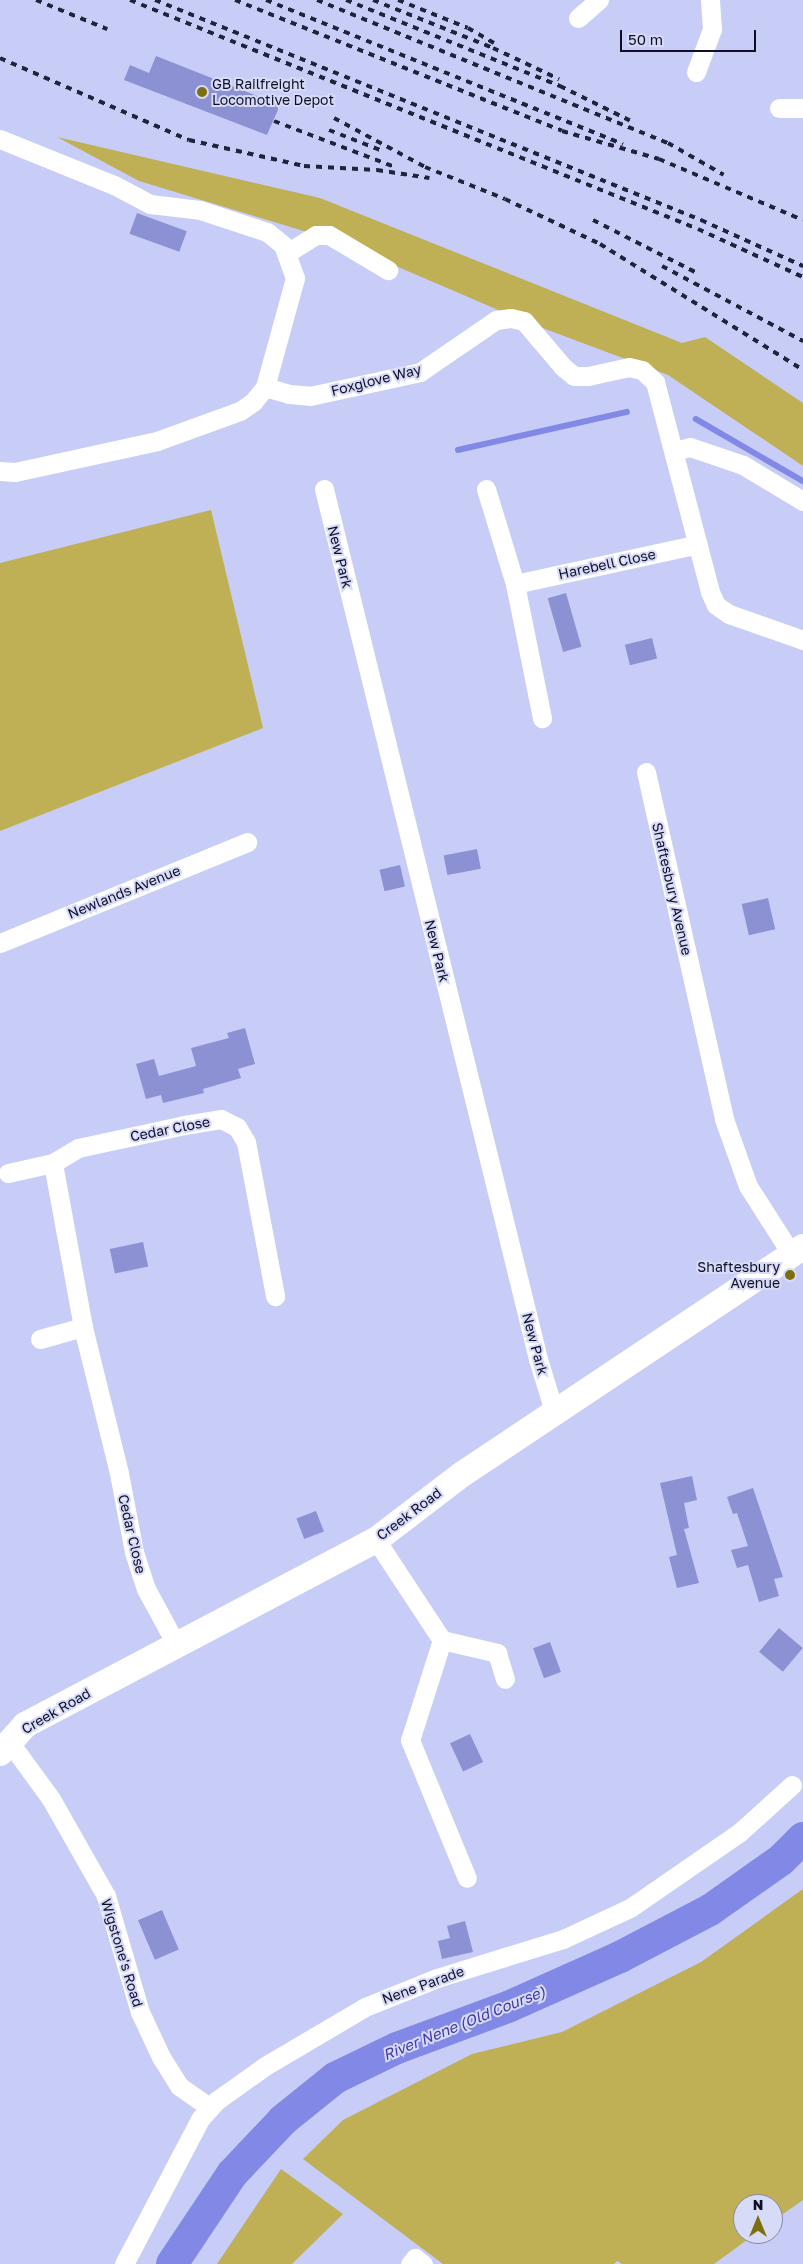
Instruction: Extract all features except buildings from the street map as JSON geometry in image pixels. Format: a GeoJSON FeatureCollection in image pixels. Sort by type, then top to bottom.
{"type":"FeatureCollection","features":[{"type":"Feature","properties":{"kind":"street"},"geometry":{"type":"LineString","coordinates":[[578,18],[599,0]]}},
{"type":"Feature","properties":{"kind":"street"},"geometry":{"type":"LineString","coordinates":[[696,72],[712,29],[710,0]]}},
{"type":"Feature","properties":{"kind":"street"},"geometry":{"type":"LineString","coordinates":[[779,108],[803,108]]}},
{"type":"Feature","properties":{"kind":"street"},"geometry":{"type":"LineString","coordinates":[[0,139],[114,184],[150,204],[200,210],[266,232],[283,245],[288,253],[295,278],[265,386],[253,402],[240,412],[157,441],[15,472],[0,472]]}},
{"type":"Feature","properties":{"kind":"street"},"geometry":{"type":"LineString","coordinates":[[288,253],[316,235],[329,235],[388,270]]}},
{"type":"Feature","properties":{"kind":"street","name":"Foxglove Way"},"geometry":{"type":"LineString","coordinates":[[265,386],[289,394],[310,396],[420,372],[496,320],[511,318],[524,321],[563,367],[574,376],[588,376],[629,367],[642,370],[655,382],[716,605],[729,614],[803,640]]}},
{"type":"Feature","properties":{"kind":"street"},"geometry":{"type":"LineString","coordinates":[[674,451],[690,447],[743,465],[803,501]]}},
{"type":"Feature","properties":{"kind":"street","name":"New Park"},"geometry":{"type":"LineString","coordinates":[[324,489],[538,1359],[554,1412]]}},
{"type":"Feature","properties":{"kind":"street"},"geometry":{"type":"LineString","coordinates":[[486,489],[515,584],[542,718]]}},
{"type":"Feature","properties":{"kind":"street","name":"Harebell Close"},"geometry":{"type":"LineString","coordinates":[[515,584],[698,544]]}},
{"type":"Feature","properties":{"kind":"street","name":"Shaftesbury Avenue"},"geometry":{"type":"LineString","coordinates":[[646,772],[724,1119],[748,1186],[798,1251]]}},
{"type":"Feature","properties":{"kind":"street","name":"Newlands Avenue"},"geometry":{"type":"LineString","coordinates":[[0,943],[247,842]]}},
{"type":"Feature","properties":{"kind":"street","name":"Cedar Close"},"geometry":{"type":"LineString","coordinates":[[8,1173],[53,1163],[78,1148],[221,1119],[237,1127],[246,1142],[275,1296]]}},
{"type":"Feature","properties":{"kind":"street","name":"Cedar Close"},"geometry":{"type":"LineString","coordinates":[[53,1163],[84,1327],[119,1473],[134,1552],[146,1589],[177,1646]]}},
{"type":"Feature","properties":{"kind":"street","name":"Creek Road"},"geometry":{"type":"LineString","coordinates":[[4,1745],[42,1715],[177,1646],[376,1540],[461,1475],[798,1251]]}},
{"type":"Feature","properties":{"kind":"street"},"geometry":{"type":"LineString","coordinates":[[40,1339],[84,1327]]}},
{"type":"Feature","properties":{"kind":"street"},"geometry":{"type":"LineString","coordinates":[[376,1540],[442,1640],[497,1653],[505,1679]]}},
{"type":"Feature","properties":{"kind":"street"},"geometry":{"type":"LineString","coordinates":[[442,1640],[410,1740],[467,1878]]}},
{"type":"Feature","properties":{"kind":"street","name":"Wigstone's Road"},"geometry":{"type":"LineString","coordinates":[[4,1745],[51,1799],[106,1896],[138,2005],[161,2057],[179,2086],[210,2108]]}},
{"type":"Feature","properties":{"kind":"street","name":"Nene Parade"},"geometry":{"type":"LineString","coordinates":[[124,2264],[200,2119],[210,2108],[265,2066],[364,2007],[437,1978],[563,1939],[630,1908],[740,1832],[792,1785]]}},
{"type":"Feature","properties":{"kind":"shaded area"},"geometry":{"type":"Polygon","coordinates":[[[57,137],[320,198],[682,343],[705,337],[803,403],[803,466],[668,375],[524,321],[340,242],[139,181],[57,137]]]}},
{"type":"Feature","properties":{"kind":"shaded area"},"geometry":{"type":"Polygon","coordinates":[[[211,510],[263,728],[0,831],[0,563],[211,510]]]}},
{"type":"Feature","properties":{"kind":"shaded area"},"geometry":{"type":"Polygon","coordinates":[[[803,1889],[803,2200],[783,2214],[783,2194],[733,2194],[733,2244],[741,2244],[714,2264],[622,2264],[617,2261],[614,2264],[443,2264],[303,2159],[343,2120],[472,2054],[562,2032],[701,1962],[803,1889]]]}},
{"type":"Feature","properties":{"kind":"shaded area"},"geometry":{"type":"Polygon","coordinates":[[[281,2169],[343,2214],[292,2264],[217,2264],[281,2169]]]}},
{"type":"Feature","properties":{"kind":"waterway"},"geometry":{"type":"LineString","coordinates":[[458,450],[627,412]]}},
{"type":"Feature","properties":{"kind":"waterway"},"geometry":{"type":"LineString","coordinates":[[696,419],[803,481]]}},
{"type":"Feature","properties":{"kind":"waterway","name":"River Nene (Old Course)"},"geometry":{"type":"LineString","coordinates":[[172,2264],[232,2174],[283,2120],[335,2078],[397,2048],[508,2007],[620,1957],[710,1910],[781,1860],[803,1838]]}},
{"type":"Feature","properties":{"kind":"railway"},"geometry":{"type":"LineString","coordinates":[[36,0],[107,29]]}},
{"type":"Feature","properties":{"kind":"railway"},"geometry":{"type":"LineString","coordinates":[[130,0],[698,229],[803,277]]}},
{"type":"Feature","properties":{"kind":"railway"},"geometry":{"type":"LineString","coordinates":[[155,0],[701,220],[803,266]]}},
{"type":"Feature","properties":{"kind":"railway"},"geometry":{"type":"LineString","coordinates":[[235,0],[562,131],[659,159],[803,220]]}},
{"type":"Feature","properties":{"kind":"railway"},"geometry":{"type":"LineString","coordinates":[[266,0],[623,144]]}},
{"type":"Feature","properties":{"kind":"railway"},"geometry":{"type":"LineString","coordinates":[[317,0],[668,143],[724,175]]}},
{"type":"Feature","properties":{"kind":"railway"},"geometry":{"type":"LineString","coordinates":[[346,0],[560,86],[633,122]]}},
{"type":"Feature","properties":{"kind":"railway"},"geometry":{"type":"LineString","coordinates":[[373,0],[493,48],[559,79]]}},
{"type":"Feature","properties":{"kind":"railway"},"geometry":{"type":"LineString","coordinates":[[398,0],[468,28],[494,43]]}},
{"type":"Feature","properties":{"kind":"railway"},"geometry":{"type":"LineString","coordinates":[[0,58],[189,140],[304,166],[377,170],[429,178]]}},
{"type":"Feature","properties":{"kind":"railway"},"geometry":{"type":"LineString","coordinates":[[334,118],[425,167],[505,199],[600,244],[803,370]]}},
{"type":"Feature","properties":{"kind":"railway"},"geometry":{"type":"LineString","coordinates":[[274,121],[395,167]]}},
{"type":"Feature","properties":{"kind":"railway"},"geometry":{"type":"LineString","coordinates":[[329,130],[383,151]]}},
{"type":"Feature","properties":{"kind":"railway"},"geometry":{"type":"LineString","coordinates":[[593,220],[697,273]]}},
{"type":"Feature","properties":{"kind":"railway"},"geometry":{"type":"LineString","coordinates":[[662,266],[803,341]]}},
{"type":"Feature","properties":{"kind":"place","name":"GB Railfreight Locomotive Depot"},"geometry":{"type":"Point","coordinates":[202,92]}},
{"type":"Feature","properties":{"kind":"place","name":"Shaftesbury Avenue"},"geometry":{"type":"Point","coordinates":[790,1275]}}]}
